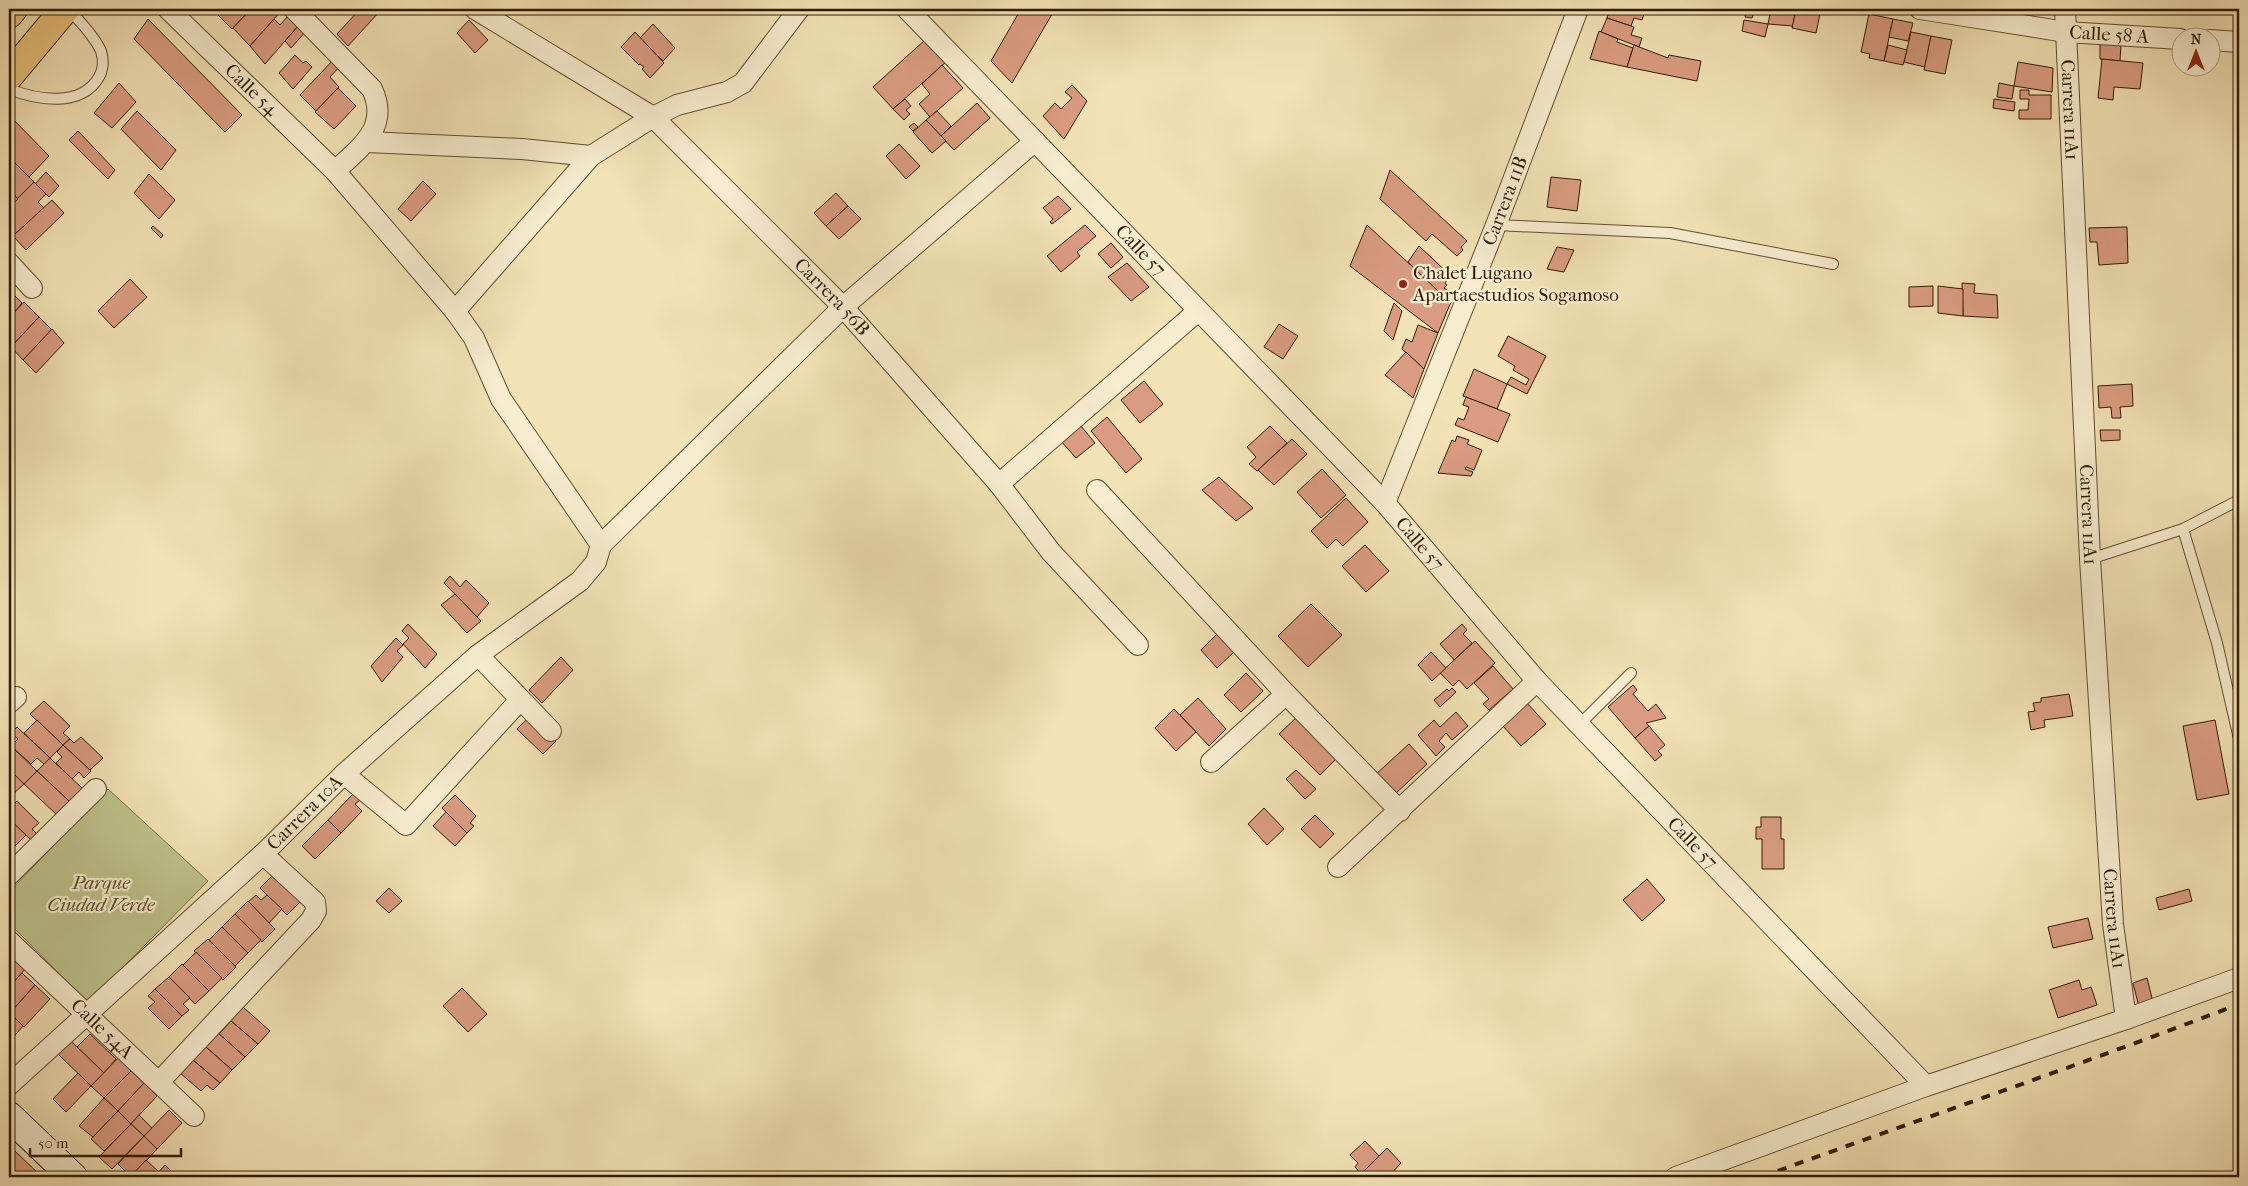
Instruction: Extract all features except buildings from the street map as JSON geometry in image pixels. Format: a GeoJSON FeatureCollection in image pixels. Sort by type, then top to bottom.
{"type":"FeatureCollection","features":[{"type":"Feature","properties":{"kind":"main road"},"geometry":{"type":"LineString","coordinates":[[9,14],[13,9]]}},
{"type":"Feature","properties":{"kind":"main road"},"geometry":{"type":"LineString","coordinates":[[9,76],[67,9]]}},
{"type":"Feature","properties":{"kind":"street","name":"Calle 54"},"geometry":{"type":"LineString","coordinates":[[168,9],[335,171],[455,311],[474,338],[501,399],[601,545]]}},
{"type":"Feature","properties":{"kind":"street"},"geometry":{"type":"LineString","coordinates":[[294,9],[372,88],[378,102],[376,122],[367,142],[335,171]]}},
{"type":"Feature","properties":{"kind":"street","name":"Carrera 56B"},"geometry":{"type":"LineString","coordinates":[[475,9],[653,117],[843,307],[999,484],[1051,552],[1138,645]]}},
{"type":"Feature","properties":{"kind":"street"},"geometry":{"type":"LineString","coordinates":[[455,311],[591,156],[653,117],[677,105],[727,92],[743,83],[798,9]]}},
{"type":"Feature","properties":{"kind":"street","name":"Calle 57"},"geometry":{"type":"LineString","coordinates":[[907,9],[1385,503],[1537,681],[1926,1086]]}},
{"type":"Feature","properties":{"kind":"street","name":"Carrera 11B"},"geometry":{"type":"LineString","coordinates":[[1385,503],[1496,225],[1578,9]]}},
{"type":"Feature","properties":{"kind":"street","name":"Calle 58 A"},"geometry":{"type":"LineString","coordinates":[[1920,9],[2066,32],[2170,38]]}},
{"type":"Feature","properties":{"kind":"street","name":"Carrera 11A1"},"geometry":{"type":"LineString","coordinates":[[2065,9],[2090,559],[2113,924],[2126,1019]]}},
{"type":"Feature","properties":{"kind":"street"},"geometry":{"type":"LineString","coordinates":[[2220,41],[2239,42]]}},
{"type":"Feature","properties":{"kind":"street"},"geometry":{"type":"LineString","coordinates":[[601,545],[843,307],[1034,141]]}},
{"type":"Feature","properties":{"kind":"street"},"geometry":{"type":"LineString","coordinates":[[367,142],[522,149],[591,156]]}},
{"type":"Feature","properties":{"kind":"street"},"geometry":{"type":"LineString","coordinates":[[9,263],[32,288]]}},
{"type":"Feature","properties":{"kind":"street"},"geometry":{"type":"LineString","coordinates":[[999,484],[1198,311]]}},
{"type":"Feature","properties":{"kind":"street"},"geometry":{"type":"LineString","coordinates":[[1097,490],[1286,694],[1400,811]]}},
{"type":"Feature","properties":{"kind":"street","name":"Carrera 10A"},"geometry":{"type":"LineString","coordinates":[[9,1085],[263,854],[344,774],[478,655],[580,581],[596,562],[601,545]]}},
{"type":"Feature","properties":{"kind":"street"},"geometry":{"type":"LineString","coordinates":[[478,655],[520,700],[552,730]]}},
{"type":"Feature","properties":{"kind":"street"},"geometry":{"type":"LineString","coordinates":[[1338,867],[1537,681]]}},
{"type":"Feature","properties":{"kind":"street"},"geometry":{"type":"LineString","coordinates":[[1211,762],[1286,694]]}},
{"type":"Feature","properties":{"kind":"street"},"geometry":{"type":"LineString","coordinates":[[344,774],[406,824],[520,700]]}},
{"type":"Feature","properties":{"kind":"street"},"geometry":{"type":"LineString","coordinates":[[9,875],[96,789]]}},
{"type":"Feature","properties":{"kind":"street"},"geometry":{"type":"LineString","coordinates":[[159,1082],[311,920],[316,911],[316,902],[263,854]]}},
{"type":"Feature","properties":{"kind":"street","name":"Calle 54A"},"geometry":{"type":"LineString","coordinates":[[9,941],[194,1116]]}},
{"type":"Feature","properties":{"kind":"street"},"geometry":{"type":"LineString","coordinates":[[1676,1177],[1926,1086],[2126,1019],[2239,978]]}},
{"type":"Feature","properties":{"kind":"street"},"geometry":{"type":"LineString","coordinates":[[9,1116],[73,1177]]}},
{"type":"Feature","properties":{"kind":"lane"},"geometry":{"type":"LineString","coordinates":[[9,89],[47,99],[76,97],[94,86],[103,70],[102,53],[67,9]]}},
{"type":"Feature","properties":{"kind":"lane"},"geometry":{"type":"LineString","coordinates":[[1496,225],[1670,233],[1833,264]]}},
{"type":"Feature","properties":{"kind":"lane"},"geometry":{"type":"LineString","coordinates":[[2090,559],[2183,529],[2239,500]]}},
{"type":"Feature","properties":{"kind":"lane"},"geometry":{"type":"LineString","coordinates":[[2183,529],[2217,643],[2239,738]]}},
{"type":"Feature","properties":{"kind":"lane"},"geometry":{"type":"LineString","coordinates":[[1579,725],[1631,673]]}},
{"type":"Feature","properties":{"kind":"green space","name":"Parque Ciudad Verde"},"geometry":{"type":"Polygon","coordinates":[[[108,789],[208,881],[88,1003],[9,923],[9,892],[108,789]]]}},
{"type":"Feature","properties":{"kind":"railway"},"geometry":{"type":"LineString","coordinates":[[1761,1177],[2180,1027],[2239,1004]]}},
{"type":"Feature","properties":{"kind":"place","name":"Chalet Lugano Apartaestudios Sogamoso"},"geometry":{"type":"Point","coordinates":[1403,284]}}]}
